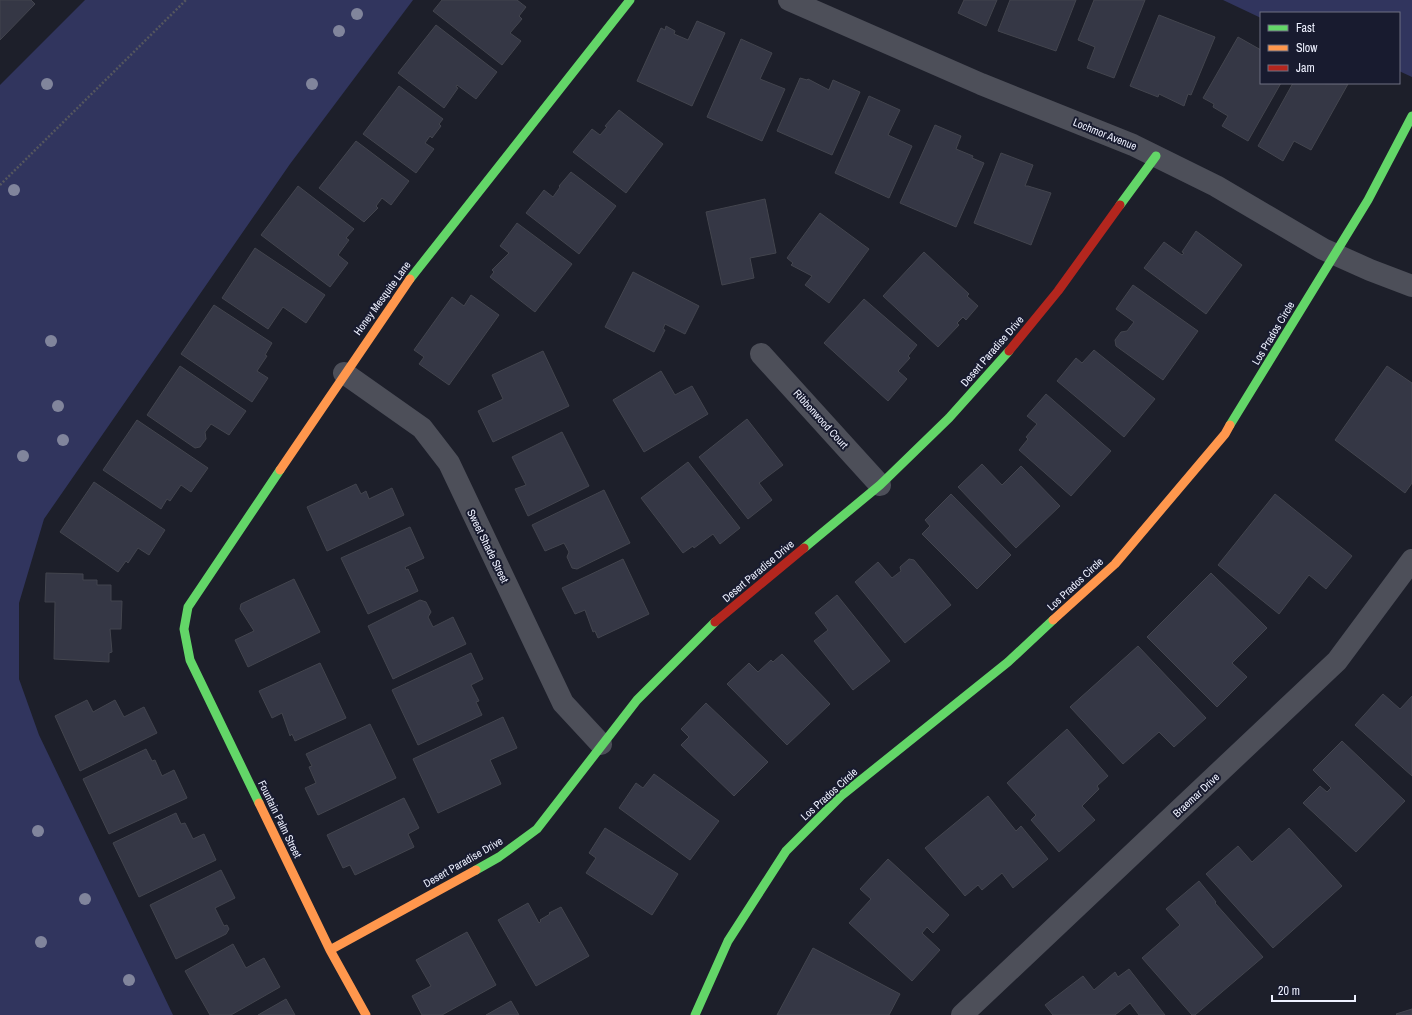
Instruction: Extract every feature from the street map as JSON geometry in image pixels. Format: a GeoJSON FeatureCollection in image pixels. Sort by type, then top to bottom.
{"type":"FeatureCollection","features":[{"type":"Feature","properties":{"kind":"street","name":"Honey Mesquite Lane"},"geometry":{"type":"LineString","coordinates":[[184,629],[188,607],[403,287],[630,0]]}},
{"type":"Feature","properties":{"kind":"street","name":"Lochmor Avenue"},"geometry":{"type":"LineString","coordinates":[[789,0],[981,84],[1156,156],[1216,186],[1334,255],[1412,286]]}},
{"type":"Feature","properties":{"kind":"street","name":"Los Prados Circle"},"geometry":{"type":"LineString","coordinates":[[695,1015],[728,941],[786,851],[841,796],[1008,662],[1115,564],[1225,434],[1368,200],[1412,116]]}},
{"type":"Feature","properties":{"kind":"street","name":"Desert Paradise Drive"},"geometry":{"type":"LineString","coordinates":[[330,950],[499,858],[537,829],[601,744],[637,700],[717,620],[880,485],[949,418],[1019,340],[1095,242],[1156,156]]}},
{"type":"Feature","properties":{"kind":"street","name":"Ribbonwood Court"},"geometry":{"type":"LineString","coordinates":[[761,354],[880,485]]}},
{"type":"Feature","properties":{"kind":"street","name":"Sweet Shade Street"},"geometry":{"type":"LineString","coordinates":[[344,374],[422,428],[449,463],[563,703],[601,744]]}},
{"type":"Feature","properties":{"kind":"street","name":"Braemar Drive"},"geometry":{"type":"LineString","coordinates":[[962,1015],[1337,661],[1412,560]]}},
{"type":"Feature","properties":{"kind":"street","name":"Fountain Palm Street"},"geometry":{"type":"LineString","coordinates":[[184,629],[190,660],[330,950],[366,1015]]}},
{"type":"Feature","properties":{"kind":"path"},"geometry":{"type":"LineString","coordinates":[[0,185],[186,0]]}},
{"type":"Feature","properties":{"kind":"shaded area"},"geometry":{"type":"Polygon","coordinates":[[[85,0],[413,0],[290,164],[44,519],[19,603],[19,679],[39,735],[173,1015],[0,1015],[0,85],[85,0]]]}},
{"type":"Feature","properties":{"kind":"shaded area"},"geometry":{"type":"Polygon","coordinates":[[[1223,0],[1412,0],[1412,77],[1400,71],[1400,12],[1260,12],[1260,18],[1223,0]]]}},
{"type":"Feature","properties":{"kind":"building"},"geometry":{"type":"Polygon","coordinates":[[[0,0],[31,0],[35,4],[0,40],[0,0]]]}},
{"type":"Feature","properties":{"kind":"building"},"geometry":{"type":"Polygon","coordinates":[[[442,0],[517,0],[526,7],[519,16],[522,19],[510,33],[521,41],[502,65],[433,11],[442,0]]]}},
{"type":"Feature","properties":{"kind":"building"},"geometry":{"type":"Polygon","coordinates":[[[964,0],[997,0],[986,26],[958,13],[964,0]]]}},
{"type":"Feature","properties":{"kind":"building"},"geometry":{"type":"Polygon","coordinates":[[[1010,0],[1076,0],[1056,51],[998,31],[1010,0]]]}},
{"type":"Feature","properties":{"kind":"building"},"geometry":{"type":"Polygon","coordinates":[[[1094,0],[1145,0],[1114,78],[1087,68],[1095,47],[1078,40],[1094,0]]]}},
{"type":"Feature","properties":{"kind":"building"},"geometry":{"type":"Polygon","coordinates":[[[1159,15],[1215,37],[1191,95],[1188,94],[1184,106],[1159,94],[1158,97],[1130,86],[1159,15]]]}},
{"type":"Feature","properties":{"kind":"building"},"geometry":{"type":"Polygon","coordinates":[[[697,21],[725,33],[692,106],[637,81],[661,28],[665,30],[666,26],[675,31],[674,34],[688,40],[697,21]]]}},
{"type":"Feature","properties":{"kind":"building"},"geometry":{"type":"Polygon","coordinates":[[[436,25],[497,72],[476,99],[457,85],[456,87],[458,88],[444,108],[398,73],[436,25]]]}},
{"type":"Feature","properties":{"kind":"building"},"geometry":{"type":"Polygon","coordinates":[[[1238,37],[1260,49],[1260,84],[1280,84],[1248,141],[1222,126],[1228,116],[1213,107],[1214,104],[1203,98],[1238,37]]]}},
{"type":"Feature","properties":{"kind":"building"},"geometry":{"type":"Polygon","coordinates":[[[741,39],[772,53],[760,79],[785,89],[762,141],[707,117],[741,39]]]}},
{"type":"Feature","properties":{"kind":"building"},"geometry":{"type":"Polygon","coordinates":[[[800,78],[808,79],[829,90],[833,80],[860,92],[832,155],[777,131],[800,78]]]}},
{"type":"Feature","properties":{"kind":"building"},"geometry":{"type":"Polygon","coordinates":[[[1292,84],[1348,84],[1311,150],[1294,141],[1283,161],[1258,146],[1292,84]]]}},
{"type":"Feature","properties":{"kind":"building"},"geometry":{"type":"Polygon","coordinates":[[[399,86],[443,119],[439,124],[441,126],[432,138],[430,136],[425,143],[434,149],[416,173],[363,134],[399,86]]]}},
{"type":"Feature","properties":{"kind":"building"},"geometry":{"type":"Polygon","coordinates":[[[869,96],[900,110],[888,135],[912,146],[889,198],[835,173],[869,96]]]}},
{"type":"Feature","properties":{"kind":"building"},"geometry":{"type":"Polygon","coordinates":[[[619,110],[663,144],[626,193],[573,152],[592,129],[600,135],[607,127],[605,126],[619,110]]]}},
{"type":"Feature","properties":{"kind":"building"},"geometry":{"type":"Polygon","coordinates":[[[935,125],[961,136],[956,149],[973,156],[972,158],[984,163],[956,227],[900,203],[935,125]]]}},
{"type":"Feature","properties":{"kind":"building"},"geometry":{"type":"Polygon","coordinates":[[[356,141],[409,181],[391,205],[382,198],[376,206],[378,208],[364,222],[319,188],[356,141]]]}},
{"type":"Feature","properties":{"kind":"building"},"geometry":{"type":"Polygon","coordinates":[[[1001,153],[1033,165],[1025,186],[1051,193],[1031,245],[974,223],[1001,153]]]}},
{"type":"Feature","properties":{"kind":"building"},"geometry":{"type":"Polygon","coordinates":[[[571,172],[616,206],[579,254],[526,213],[544,190],[553,197],[560,187],[559,186],[571,172]]]}},
{"type":"Feature","properties":{"kind":"building"},"geometry":{"type":"Polygon","coordinates":[[[298,186],[354,229],[346,238],[349,240],[338,255],[348,263],[330,287],[261,235],[298,186]]]}},
{"type":"Feature","properties":{"kind":"building"},"geometry":{"type":"Polygon","coordinates":[[[765,199],[776,253],[750,258],[754,278],[722,285],[706,212],[765,199]]]}},
{"type":"Feature","properties":{"kind":"building"},"geometry":{"type":"Polygon","coordinates":[[[820,213],[869,249],[829,303],[805,285],[812,276],[791,265],[793,263],[787,258],[820,213]]]}},
{"type":"Feature","properties":{"kind":"building"},"geometry":{"type":"Polygon","coordinates":[[[517,223],[572,264],[535,312],[490,277],[494,272],[492,270],[509,253],[500,246],[517,223]]]}},
{"type":"Feature","properties":{"kind":"building"},"geometry":{"type":"Polygon","coordinates":[[[1196,231],[1242,265],[1206,314],[1144,268],[1164,242],[1182,255],[1184,253],[1182,252],[1196,231]]]}},
{"type":"Feature","properties":{"kind":"building"},"geometry":{"type":"Polygon","coordinates":[[[255,248],[325,295],[306,323],[283,307],[268,329],[222,298],[255,248]]]}},
{"type":"Feature","properties":{"kind":"building"},"geometry":{"type":"Polygon","coordinates":[[[924,252],[969,294],[967,296],[978,306],[966,320],[963,317],[957,323],[959,325],[938,347],[883,296],[924,252]]]}},
{"type":"Feature","properties":{"kind":"building"},"geometry":{"type":"Polygon","coordinates":[[[633,272],[699,306],[685,334],[665,324],[663,329],[665,330],[654,352],[605,327],[633,272]]]}},
{"type":"Feature","properties":{"kind":"building"},"geometry":{"type":"Polygon","coordinates":[[[1133,285],[1198,331],[1163,380],[1116,346],[1115,340],[1121,332],[1127,331],[1134,322],[1116,309],[1133,285]]]}},
{"type":"Feature","properties":{"kind":"building"},"geometry":{"type":"Polygon","coordinates":[[[471,295],[499,315],[449,385],[419,364],[424,357],[414,350],[452,297],[464,306],[471,295]]]}},
{"type":"Feature","properties":{"kind":"building"},"geometry":{"type":"Polygon","coordinates":[[[864,299],[917,345],[908,356],[910,358],[898,371],[907,379],[888,401],[824,343],[864,299]]]}},
{"type":"Feature","properties":{"kind":"building"},"geometry":{"type":"Polygon","coordinates":[[[214,305],[272,343],[265,355],[267,356],[257,371],[268,378],[252,402],[181,354],[214,305]]]}},
{"type":"Feature","properties":{"kind":"building"},"geometry":{"type":"Polygon","coordinates":[[[1094,350],[1155,399],[1124,437],[1057,381],[1076,358],[1082,363],[1094,350]]]}},
{"type":"Feature","properties":{"kind":"building"},"geometry":{"type":"Polygon","coordinates":[[[543,351],[569,406],[493,442],[478,411],[503,399],[492,375],[543,351]]]}},
{"type":"Feature","properties":{"kind":"building"},"geometry":{"type":"Polygon","coordinates":[[[180,366],[246,411],[229,435],[211,424],[205,432],[206,439],[200,447],[195,448],[147,415],[180,366]]]}},
{"type":"Feature","properties":{"kind":"building"},"geometry":{"type":"Polygon","coordinates":[[[1387,366],[1412,383],[1412,483],[1405,493],[1335,440],[1387,366]]]}},
{"type":"Feature","properties":{"kind":"building"},"geometry":{"type":"Polygon","coordinates":[[[661,371],[675,395],[692,386],[708,414],[644,452],[613,400],[661,371]]]}},
{"type":"Feature","properties":{"kind":"building"},"geometry":{"type":"Polygon","coordinates":[[[1046,394],[1111,451],[1071,496],[1019,450],[1028,439],[1026,437],[1037,424],[1027,416],[1046,394]]]}},
{"type":"Feature","properties":{"kind":"building"},"geometry":{"type":"Polygon","coordinates":[[[747,419],[783,465],[759,483],[772,500],[748,519],[699,457],[747,419]]]}},
{"type":"Feature","properties":{"kind":"building"},"geometry":{"type":"Polygon","coordinates":[[[137,420],[208,468],[191,492],[181,485],[170,501],[167,499],[161,509],[103,470],[137,420]]]}},
{"type":"Feature","properties":{"kind":"building"},"geometry":{"type":"Polygon","coordinates":[[[562,432],[589,486],[528,516],[515,489],[526,485],[512,457],[562,432]]]}},
{"type":"Feature","properties":{"kind":"building"},"geometry":{"type":"Polygon","coordinates":[[[688,462],[740,528],[720,544],[713,534],[694,548],[693,546],[683,553],[641,498],[688,462]]]}},
{"type":"Feature","properties":{"kind":"building"},"geometry":{"type":"Polygon","coordinates":[[[982,464],[1002,485],[1021,466],[1060,506],[1016,548],[958,487],[982,464]]]}},
{"type":"Feature","properties":{"kind":"building"},"geometry":{"type":"Polygon","coordinates":[[[94,482],[165,530],[149,555],[138,548],[128,563],[126,561],[118,572],[60,532],[94,482]]]}},
{"type":"Feature","properties":{"kind":"building"},"geometry":{"type":"Polygon","coordinates":[[[356,484],[361,494],[366,491],[369,499],[392,488],[404,515],[327,551],[307,507],[356,484]]]}},
{"type":"Feature","properties":{"kind":"building"},"geometry":{"type":"Polygon","coordinates":[[[604,490],[630,543],[577,569],[572,568],[567,557],[569,552],[564,543],[545,551],[532,525],[604,490]]]}},
{"type":"Feature","properties":{"kind":"building"},"geometry":{"type":"Polygon","coordinates":[[[951,494],[1011,555],[977,589],[922,534],[930,526],[925,520],[951,494]]]}},
{"type":"Feature","properties":{"kind":"building"},"geometry":{"type":"Polygon","coordinates":[[[1275,494],[1352,556],[1326,589],[1309,575],[1279,614],[1218,565],[1275,494]]]}},
{"type":"Feature","properties":{"kind":"building"},"geometry":{"type":"Polygon","coordinates":[[[410,527],[424,558],[405,567],[406,570],[408,569],[418,591],[368,614],[341,558],[410,527]]]}},
{"type":"Feature","properties":{"kind":"building"},"geometry":{"type":"Polygon","coordinates":[[[623,559],[649,614],[598,638],[595,631],[593,632],[585,610],[575,614],[562,588],[623,559]]]}},
{"type":"Feature","properties":{"kind":"building"},"geometry":{"type":"Polygon","coordinates":[[[909,559],[914,560],[951,605],[905,643],[855,582],[878,562],[892,578],[901,571],[900,567],[909,559]]]}},
{"type":"Feature","properties":{"kind":"building"},"geometry":{"type":"Polygon","coordinates":[[[46,573],[83,574],[83,580],[97,580],[97,585],[111,585],[111,601],[122,601],[121,629],[110,629],[112,652],[109,653],[109,662],[54,659],[55,602],[45,602],[46,573]]]}},
{"type":"Feature","properties":{"kind":"building"},"geometry":{"type":"Polygon","coordinates":[[[1211,573],[1267,628],[1232,663],[1247,677],[1217,707],[1147,637],[1211,573]]]}},
{"type":"Feature","properties":{"kind":"building"},"geometry":{"type":"Polygon","coordinates":[[[294,579],[320,632],[248,667],[235,640],[254,631],[240,609],[241,604],[294,579]]]}},
{"type":"Feature","properties":{"kind":"building"},"geometry":{"type":"Polygon","coordinates":[[[837,595],[890,661],[853,690],[814,641],[828,630],[815,613],[837,595]]]}},
{"type":"Feature","properties":{"kind":"building"},"geometry":{"type":"Polygon","coordinates":[[[420,600],[426,602],[431,612],[428,617],[433,627],[453,617],[466,644],[393,679],[368,626],[420,600]]]}},
{"type":"Feature","properties":{"kind":"building"},"geometry":{"type":"Polygon","coordinates":[[[1138,646],[1206,718],[1174,747],[1159,732],[1123,764],[1070,707],[1138,646]]]}},
{"type":"Feature","properties":{"kind":"building"},"geometry":{"type":"Polygon","coordinates":[[[471,653],[483,679],[471,685],[479,701],[476,702],[482,715],[418,745],[392,690],[471,653]]]}},
{"type":"Feature","properties":{"kind":"building"},"geometry":{"type":"Polygon","coordinates":[[[782,654],[830,704],[787,745],[727,684],[749,663],[758,672],[771,660],[773,662],[782,654]]]}},
{"type":"Feature","properties":{"kind":"building"},"geometry":{"type":"Polygon","coordinates":[[[320,663],[346,718],[295,741],[292,734],[290,736],[282,713],[272,718],[259,691],[320,663]]]}},
{"type":"Feature","properties":{"kind":"building"},"geometry":{"type":"Polygon","coordinates":[[[1383,694],[1400,709],[1412,696],[1412,776],[1355,725],[1383,694]]]}},
{"type":"Feature","properties":{"kind":"building"},"geometry":{"type":"Polygon","coordinates":[[[87,700],[93,712],[115,700],[124,717],[144,707],[157,733],[80,771],[55,716],[87,700]]]}},
{"type":"Feature","properties":{"kind":"building"},"geometry":{"type":"Polygon","coordinates":[[[706,703],[768,762],[734,796],[681,745],[689,737],[681,729],[706,703]]]}},
{"type":"Feature","properties":{"kind":"building"},"geometry":{"type":"Polygon","coordinates":[[[503,717],[517,748],[490,760],[501,784],[438,813],[413,759],[503,717]]]}},
{"type":"Feature","properties":{"kind":"building"},"geometry":{"type":"Polygon","coordinates":[[[370,724],[396,778],[318,815],[305,788],[316,783],[309,767],[312,766],[306,754],[370,724]]]}},
{"type":"Feature","properties":{"kind":"building"},"geometry":{"type":"Polygon","coordinates":[[[1067,729],[1108,776],[1097,786],[1099,789],[1082,806],[1095,820],[1059,852],[1031,820],[1036,815],[1007,783],[1067,729]]]}},
{"type":"Feature","properties":{"kind":"building"},"geometry":{"type":"Polygon","coordinates":[[[1342,741],[1405,801],[1356,852],[1303,803],[1320,786],[1327,792],[1331,788],[1313,770],[1342,741]]]}},
{"type":"Feature","properties":{"kind":"building"},"geometry":{"type":"Polygon","coordinates":[[[146,749],[152,761],[155,760],[162,776],[174,770],[187,798],[109,834],[83,779],[146,749]]]}},
{"type":"Feature","properties":{"kind":"building"},"geometry":{"type":"Polygon","coordinates":[[[654,774],[719,821],[690,860],[619,808],[636,783],[643,788],[654,774]]]}},
{"type":"Feature","properties":{"kind":"building"},"geometry":{"type":"Polygon","coordinates":[[[988,796],[1016,831],[1021,826],[1048,859],[1013,888],[1002,873],[982,890],[978,885],[965,896],[925,848],[988,796]]]}},
{"type":"Feature","properties":{"kind":"building"},"geometry":{"type":"Polygon","coordinates":[[[404,798],[419,828],[408,834],[414,847],[355,875],[350,865],[343,868],[327,835],[404,798]]]}},
{"type":"Feature","properties":{"kind":"building"},"geometry":{"type":"Polygon","coordinates":[[[176,813],[181,824],[185,823],[193,839],[204,834],[216,860],[139,897],[113,843],[176,813]]]}},
{"type":"Feature","properties":{"kind":"building"},"geometry":{"type":"Polygon","coordinates":[[[605,828],[678,874],[652,915],[586,873],[596,858],[589,853],[605,828]]]}},
{"type":"Feature","properties":{"kind":"building"},"geometry":{"type":"Polygon","coordinates":[[[1289,828],[1342,886],[1273,948],[1206,874],[1238,846],[1252,862],[1289,828]]]}},
{"type":"Feature","properties":{"kind":"building"},"geometry":{"type":"Polygon","coordinates":[[[888,859],[949,915],[933,933],[927,927],[922,933],[940,950],[912,981],[849,923],[871,899],[860,889],[888,859]]]}},
{"type":"Feature","properties":{"kind":"building"},"geometry":{"type":"Polygon","coordinates":[[[221,870],[235,898],[215,908],[224,926],[227,925],[229,929],[226,934],[176,959],[150,905],[221,870]]]}},
{"type":"Feature","properties":{"kind":"building"},"geometry":{"type":"Polygon","coordinates":[[[1199,881],[1216,902],[1215,903],[1263,957],[1195,1015],[1192,1015],[1142,958],[1180,925],[1166,909],[1199,881]]]}},
{"type":"Feature","properties":{"kind":"building"},"geometry":{"type":"Polygon","coordinates":[[[528,903],[539,923],[541,921],[540,920],[550,914],[549,913],[561,907],[589,956],[536,986],[498,920],[528,903]]]}},
{"type":"Feature","properties":{"kind":"building"},"geometry":{"type":"Polygon","coordinates":[[[467,932],[496,985],[442,1015],[422,1015],[412,996],[431,986],[416,960],[467,932]]]}},
{"type":"Feature","properties":{"kind":"building"},"geometry":{"type":"Polygon","coordinates":[[[233,944],[246,968],[264,958],[280,987],[231,1015],[210,1015],[185,971],[233,944]]]}},
{"type":"Feature","properties":{"kind":"building"},"geometry":{"type":"Polygon","coordinates":[[[813,948],[900,994],[889,1015],[777,1015],[813,948]]]}},
{"type":"Feature","properties":{"kind":"building"},"geometry":{"type":"Polygon","coordinates":[[[1129,969],[1165,1015],[1139,1015],[1130,1003],[1115,1015],[1053,1015],[1045,1005],[1083,976],[1094,990],[1115,972],[1118,977],[1129,969]]]}},
{"type":"Feature","properties":{"kind":"building"},"geometry":{"type":"Polygon","coordinates":[[[286,999],[295,1015],[258,1015],[286,999]]]}},
{"type":"Feature","properties":{"kind":"building"},"geometry":{"type":"Polygon","coordinates":[[[511,1001],[519,1015],[486,1015],[511,1001]]]}},
{"type":"Feature","properties":{"kind":"building"},"geometry":{"type":"Polygon","coordinates":[[[1412,1009],[1412,1015],[1396,1014],[1412,1009]]]}},
{"type":"Feature","properties":{"kind":"traffic: fast"},"geometry":{"type":"LineString","coordinates":[[410,279],[630,0]]}},
{"type":"Feature","properties":{"kind":"traffic: fast"},"geometry":{"type":"LineString","coordinates":[[1230,425],[1368,200],[1412,116]]}},
{"type":"Feature","properties":{"kind":"traffic: fast"},"geometry":{"type":"LineString","coordinates":[[1120,205],[1156,156]]}},
{"type":"Feature","properties":{"kind":"traffic: fast"},"geometry":{"type":"LineString","coordinates":[[804,548],[880,485],[949,418],[1009,351]]}},
{"type":"Feature","properties":{"kind":"traffic: fast"},"geometry":{"type":"LineString","coordinates":[[259,803],[190,660],[184,629],[188,607],[280,470]]}},
{"type":"Feature","properties":{"kind":"traffic: fast"},"geometry":{"type":"LineString","coordinates":[[695,1015],[728,941],[786,851],[841,796],[1008,662],[1053,620]]}},
{"type":"Feature","properties":{"kind":"traffic: fast"},"geometry":{"type":"LineString","coordinates":[[476,870],[499,857],[537,829],[637,700],[715,622]]}},
{"type":"Feature","properties":{"kind":"traffic: slow"},"geometry":{"type":"LineString","coordinates":[[280,470],[410,279]]}},
{"type":"Feature","properties":{"kind":"traffic: slow"},"geometry":{"type":"LineString","coordinates":[[1053,620],[1115,564],[1225,434],[1230,425]]}},
{"type":"Feature","properties":{"kind":"traffic: slow"},"geometry":{"type":"LineString","coordinates":[[259,803],[330,950],[366,1015]]}},
{"type":"Feature","properties":{"kind":"traffic: slow"},"geometry":{"type":"LineString","coordinates":[[330,950],[476,870]]}},
{"type":"Feature","properties":{"kind":"traffic: jam"},"geometry":{"type":"LineString","coordinates":[[1009,351],[1058,291],[1120,205]]}},
{"type":"Feature","properties":{"kind":"traffic: jam"},"geometry":{"type":"LineString","coordinates":[[715,622],[804,548]]}}]}
